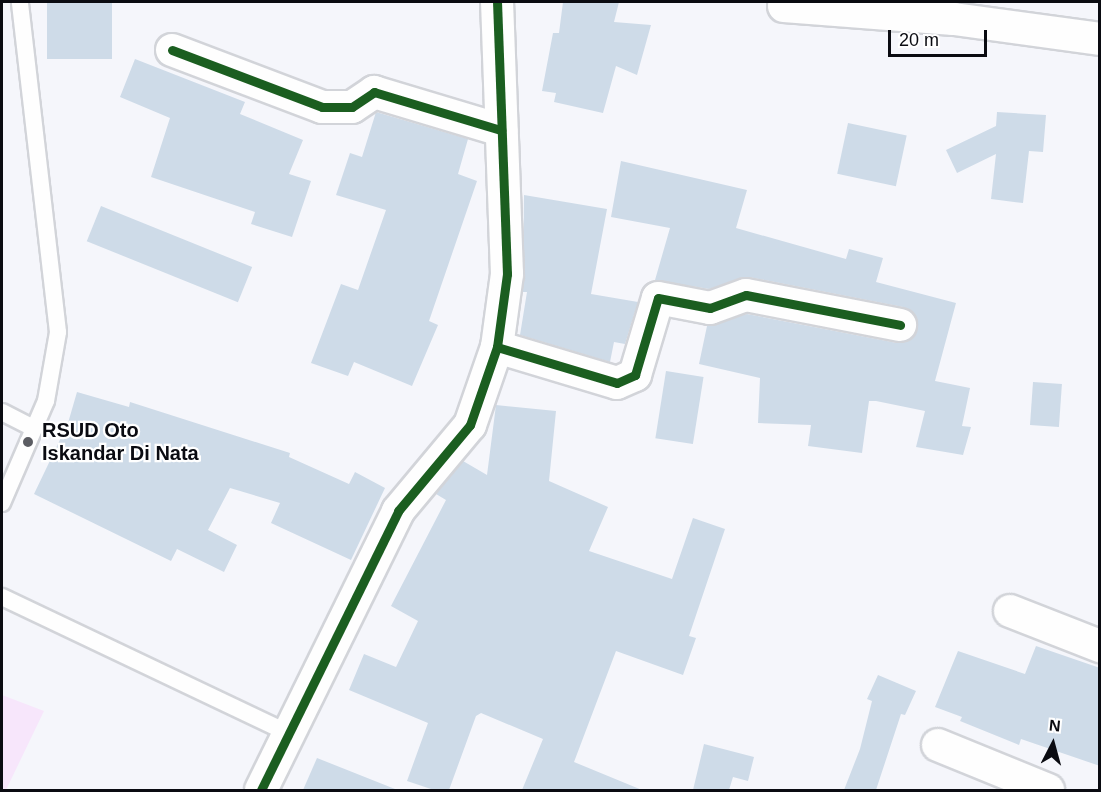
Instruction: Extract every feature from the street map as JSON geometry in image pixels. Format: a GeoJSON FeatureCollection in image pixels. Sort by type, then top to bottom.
{"type":"FeatureCollection","features":[{"type":"Feature","properties":{"kind":"street"},"geometry":{"type":"LineString","coordinates":[[261,790],[398,512],[470,425],[497,347],[507,274],[497,2]]}},
{"type":"Feature","properties":{"kind":"street"},"geometry":{"type":"LineString","coordinates":[[784,6],[956,10],[1100,39]]}},
{"type":"Feature","properties":{"kind":"street"},"geometry":{"type":"LineString","coordinates":[[172,50],[322,107],[339,110],[352,107],[374,92],[501,130]]}},
{"type":"Feature","properties":{"kind":"street"},"geometry":{"type":"LineString","coordinates":[[497,347],[617,383],[634,375],[658,298],[710,308],[746,295],[900,325]]}},
{"type":"Feature","properties":{"kind":"street"},"geometry":{"type":"LineString","coordinates":[[1010,611],[1100,646]]}},
{"type":"Feature","properties":{"kind":"street"},"geometry":{"type":"LineString","coordinates":[[938,745],[1048,790]]}},
{"type":"Feature","properties":{"kind":"lane"},"geometry":{"type":"LineString","coordinates":[[2,503],[6,480],[46,401],[58,332],[20,2]]}},
{"type":"Feature","properties":{"kind":"lane"},"geometry":{"type":"LineString","coordinates":[[2,411],[34,428]]}},
{"type":"Feature","properties":{"kind":"lane"},"geometry":{"type":"LineString","coordinates":[[2,597],[288,733]]}},
{"type":"Feature","properties":{"kind":"shaded area"},"geometry":{"type":"Polygon","coordinates":[[[2,695],[44,711],[6,790],[2,790],[2,695]]]}},
{"type":"Feature","properties":{"kind":"building"},"geometry":{"type":"Polygon","coordinates":[[[47,2],[112,2],[112,59],[47,59],[47,2]]]}},
{"type":"Feature","properties":{"kind":"building"},"geometry":{"type":"Polygon","coordinates":[[[563,2],[619,2],[614,22],[651,25],[637,75],[616,66],[603,113],[554,102],[556,93],[542,91],[553,33],[559,33],[563,2]]]}},
{"type":"Feature","properties":{"kind":"building"},"geometry":{"type":"Polygon","coordinates":[[[135,59],[245,102],[240,114],[303,140],[289,174],[311,181],[292,237],[251,224],[255,212],[151,177],[170,118],[120,97],[135,59]]]}},
{"type":"Feature","properties":{"kind":"building"},"geometry":{"type":"Polygon","coordinates":[[[376,112],[468,139],[458,174],[477,181],[429,321],[438,325],[412,386],[354,362],[348,376],[311,363],[341,284],[358,290],[386,210],[336,195],[350,153],[362,157],[376,112]]]}},
{"type":"Feature","properties":{"kind":"building"},"geometry":{"type":"Polygon","coordinates":[[[997,112],[1046,115],[1043,152],[1029,151],[1023,203],[991,199],[996,154],[957,173],[946,150],[996,126],[997,112]]]}},
{"type":"Feature","properties":{"kind":"building"},"geometry":{"type":"Polygon","coordinates":[[[848,123],[907,135],[896,186],[837,174],[848,123]]]}},
{"type":"Feature","properties":{"kind":"building"},"geometry":{"type":"Polygon","coordinates":[[[621,161],[747,190],[736,228],[846,259],[849,249],[883,258],[876,282],[956,303],[935,381],[970,388],[962,426],[971,427],[963,455],[916,447],[925,411],[876,401],[869,401],[862,453],[808,446],[811,425],[758,423],[760,378],[699,364],[707,326],[747,314],[897,343],[914,336],[917,319],[903,307],[749,277],[709,289],[655,280],[670,228],[611,217],[621,161]]]}},
{"type":"Feature","properties":{"kind":"building"},"geometry":{"type":"Polygon","coordinates":[[[524,195],[607,209],[591,294],[638,302],[625,344],[614,342],[610,362],[520,335],[527,292],[523,292],[524,195]]]}},
{"type":"Feature","properties":{"kind":"building"},"geometry":{"type":"Polygon","coordinates":[[[101,206],[252,267],[238,302],[87,241],[101,206]]]}},
{"type":"Feature","properties":{"kind":"building"},"geometry":{"type":"Polygon","coordinates":[[[666,371],[704,377],[693,444],[655,438],[666,371]]]}},
{"type":"Feature","properties":{"kind":"building"},"geometry":{"type":"Polygon","coordinates":[[[1033,382],[1062,384],[1059,427],[1030,425],[1033,382]]]}},
{"type":"Feature","properties":{"kind":"building"},"geometry":{"type":"Polygon","coordinates":[[[77,392],[129,407],[130,402],[290,453],[289,457],[349,484],[355,472],[385,488],[351,560],[271,523],[280,503],[230,488],[208,530],[237,545],[224,572],[177,549],[171,561],[34,494],[68,423],[77,392]]]}},
{"type":"Feature","properties":{"kind":"building"},"geometry":{"type":"Polygon","coordinates":[[[496,405],[556,411],[549,481],[608,507],[589,551],[672,579],[693,518],[725,529],[689,636],[696,638],[683,675],[616,651],[574,762],[642,790],[522,790],[543,739],[481,713],[476,716],[449,790],[434,790],[407,781],[428,723],[349,690],[364,654],[396,667],[418,621],[391,606],[446,500],[436,494],[463,461],[487,475],[496,405]]]}},
{"type":"Feature","properties":{"kind":"building"},"geometry":{"type":"Polygon","coordinates":[[[1036,646],[1100,668],[1100,766],[1021,739],[1019,745],[960,721],[962,717],[935,707],[958,651],[1025,674],[1036,646]]]}},
{"type":"Feature","properties":{"kind":"building"},"geometry":{"type":"Polygon","coordinates":[[[878,675],[916,691],[905,715],[901,714],[876,790],[844,790],[860,749],[872,701],[867,699],[878,675]]]}},
{"type":"Feature","properties":{"kind":"building"},"geometry":{"type":"Polygon","coordinates":[[[704,744],[754,757],[748,781],[733,777],[729,790],[693,790],[704,744]]]}},
{"type":"Feature","properties":{"kind":"building"},"geometry":{"type":"Polygon","coordinates":[[[317,758],[395,789],[395,790],[303,790],[317,758]]]}},
{"type":"Feature","properties":{"kind":"cycle path"},"geometry":{"type":"LineString","coordinates":[[261,790],[398,511],[470,425],[497,347],[507,274],[497,2]]}},
{"type":"Feature","properties":{"kind":"cycle path"},"geometry":{"type":"LineString","coordinates":[[172,50],[322,107],[352,107],[374,92],[501,130]]}},
{"type":"Feature","properties":{"kind":"cycle path"},"geometry":{"type":"LineString","coordinates":[[497,347],[617,383],[635,375],[658,298],[710,308],[746,295],[900,325]]}},
{"type":"Feature","properties":{"kind":"place","name":"RSUD Oto Iskandar Di Nata"},"geometry":{"type":"Point","coordinates":[28,442]}}]}
